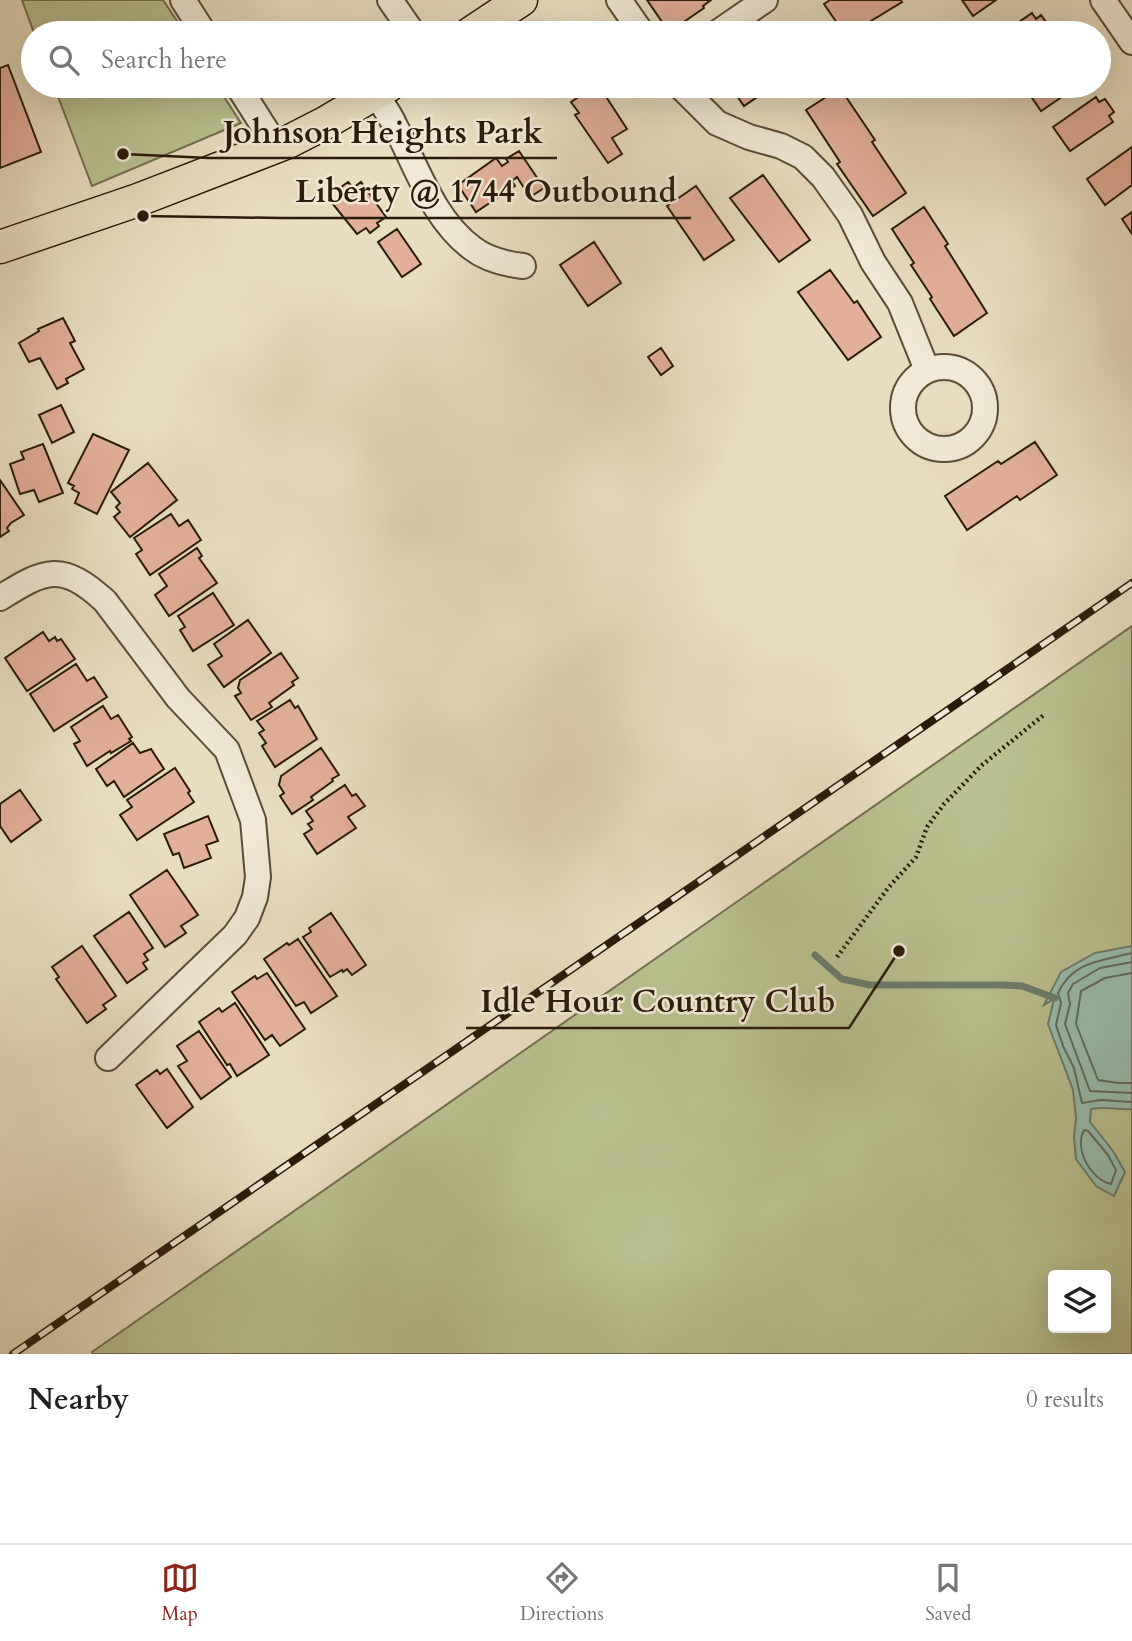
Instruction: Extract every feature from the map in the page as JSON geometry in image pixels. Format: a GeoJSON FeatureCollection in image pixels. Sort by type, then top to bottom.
{"type":"FeatureCollection","features":[{"type":"Feature","properties":{"kind":"main road"},"geometry":{"type":"LineString","coordinates":[[489,21],[521,0]]}},
{"type":"Feature","properties":{"kind":"main road"},"geometry":{"type":"LineString","coordinates":[[0,247],[138,200],[276,146],[325,123],[368,98]]}},
{"type":"Feature","properties":{"kind":"street"},"geometry":{"type":"LineString","coordinates":[[390,0],[405,21]]}},
{"type":"Feature","properties":{"kind":"street"},"geometry":{"type":"LineString","coordinates":[[619,0],[634,21]]}},
{"type":"Feature","properties":{"kind":"street"},"geometry":{"type":"LineString","coordinates":[[734,21],[765,0]]}},
{"type":"Feature","properties":{"kind":"street"},"geometry":{"type":"LineString","coordinates":[[1103,0],[1132,42]]}},
{"type":"Feature","properties":{"kind":"street"},"geometry":{"type":"LineString","coordinates":[[246,98],[276,146]]}},
{"type":"Feature","properties":{"kind":"street"},"geometry":{"type":"LineString","coordinates":[[385,98],[429,196],[449,225],[473,248],[504,263],[523,266]]}},
{"type":"Feature","properties":{"kind":"street"},"geometry":{"type":"LineString","coordinates":[[692,98],[717,123],[781,146],[803,157],[823,177],[850,215],[873,262],[900,303],[927,370]]}},
{"type":"Feature","properties":{"kind":"street"},"geometry":{"type":"LineString","coordinates":[[0,598],[32,578],[45,574],[69,576],[91,588],[105,601],[178,698],[228,751],[253,820],[258,877],[255,897],[247,918],[235,935],[108,1058]]}},
{"type":"Feature","properties":{"kind":"path"},"geometry":{"type":"LineString","coordinates":[[837,957],[888,888],[916,857],[927,827],[944,804],[982,765],[1045,714]]}},
{"type":"Feature","properties":{"kind":"shaded area"},"geometry":{"type":"Polygon","coordinates":[[[22,0],[163,0],[177,21],[30,21],[22,0]]]}},
{"type":"Feature","properties":{"kind":"shaded area"},"geometry":{"type":"Polygon","coordinates":[[[59,98],[225,98],[241,123],[92,186],[59,98]]]}},
{"type":"Feature","properties":{"kind":"shaded area"},"geometry":{"type":"Polygon","coordinates":[[[1132,626],[1132,1354],[92,1352],[1132,626]]]}},
{"type":"Feature","properties":{"kind":"water"},"geometry":{"type":"Polygon","coordinates":[[[1132,946],[1132,1109],[1091,1109],[1090,1122],[1113,1151],[1125,1172],[1114,1196],[1096,1186],[1076,1159],[1073,1090],[1048,1024],[1054,999],[1044,1005],[1061,972],[1095,953],[1132,946]]]}},
{"type":"Feature","properties":{"kind":"building"},"geometry":{"type":"Polygon","coordinates":[[[647,0],[711,0],[685,21],[661,21],[647,0]]]}},
{"type":"Feature","properties":{"kind":"building"},"geometry":{"type":"Polygon","coordinates":[[[830,0],[902,2],[871,21],[836,21],[824,4],[830,0]]]}},
{"type":"Feature","properties":{"kind":"building"},"geometry":{"type":"Polygon","coordinates":[[[962,0],[996,0],[973,16],[962,0]]]}},
{"type":"Feature","properties":{"kind":"building"},"geometry":{"type":"Polygon","coordinates":[[[1032,13],[1036,19],[1041,15],[1045,21],[1020,21],[1032,13]]]}},
{"type":"Feature","properties":{"kind":"building"},"geometry":{"type":"Polygon","coordinates":[[[8,65],[41,152],[0,168],[0,68],[8,65]]]}},
{"type":"Feature","properties":{"kind":"building"},"geometry":{"type":"Polygon","coordinates":[[[577,98],[607,98],[627,129],[612,138],[622,154],[608,163],[575,115],[579,113],[571,102],[577,98]]]}},
{"type":"Feature","properties":{"kind":"building"},"geometry":{"type":"Polygon","coordinates":[[[738,98],[756,98],[744,106],[738,98]]]}},
{"type":"Feature","properties":{"kind":"building"},"geometry":{"type":"Polygon","coordinates":[[[825,98],[847,98],[906,193],[873,216],[837,164],[840,162],[806,110],[825,98]]]}},
{"type":"Feature","properties":{"kind":"building"},"geometry":{"type":"Polygon","coordinates":[[[1032,98],[1060,98],[1041,111],[1032,98]]]}},
{"type":"Feature","properties":{"kind":"building"},"geometry":{"type":"Polygon","coordinates":[[[1095,98],[1099,102],[1105,99],[1114,112],[1109,116],[1113,122],[1070,151],[1053,127],[1095,98]]]}},
{"type":"Feature","properties":{"kind":"building"},"geometry":{"type":"Polygon","coordinates":[[[1132,147],[1132,185],[1105,205],[1087,179],[1132,147]]]}},
{"type":"Feature","properties":{"kind":"building"},"geometry":{"type":"Polygon","coordinates":[[[519,151],[544,188],[530,197],[517,177],[512,181],[515,186],[476,212],[458,185],[496,158],[502,166],[508,162],[506,159],[519,151]]]}},
{"type":"Feature","properties":{"kind":"building"},"geometry":{"type":"Polygon","coordinates":[[[763,175],[810,240],[779,262],[730,198],[763,175]]]}},
{"type":"Feature","properties":{"kind":"building"},"geometry":{"type":"Polygon","coordinates":[[[348,182],[353,188],[361,182],[386,217],[377,223],[379,226],[370,233],[366,228],[357,234],[332,203],[342,197],[337,190],[348,182]]]}},
{"type":"Feature","properties":{"kind":"building"},"geometry":{"type":"Polygon","coordinates":[[[696,186],[734,240],[704,260],[667,206],[696,186]]]}},
{"type":"Feature","properties":{"kind":"building"},"geometry":{"type":"Polygon","coordinates":[[[924,207],[987,313],[954,336],[930,299],[932,297],[911,265],[914,263],[892,229],[924,207]]]}},
{"type":"Feature","properties":{"kind":"building"},"geometry":{"type":"Polygon","coordinates":[[[1132,212],[1132,234],[1122,219],[1132,212]]]}},
{"type":"Feature","properties":{"kind":"building"},"geometry":{"type":"Polygon","coordinates":[[[397,229],[421,264],[402,277],[378,242],[397,229]]]}},
{"type":"Feature","properties":{"kind":"building"},"geometry":{"type":"Polygon","coordinates":[[[594,242],[621,283],[588,306],[560,265],[594,242]]]}},
{"type":"Feature","properties":{"kind":"building"},"geometry":{"type":"Polygon","coordinates":[[[830,270],[854,303],[857,301],[881,337],[848,360],[798,292],[830,270]]]}},
{"type":"Feature","properties":{"kind":"building"},"geometry":{"type":"Polygon","coordinates":[[[63,318],[75,341],[70,343],[84,369],[66,379],[68,383],[57,389],[40,358],[29,362],[19,343],[39,331],[38,329],[63,318]]]}},
{"type":"Feature","properties":{"kind":"building"},"geometry":{"type":"Polygon","coordinates":[[[661,348],[673,366],[661,375],[648,357],[661,348]]]}},
{"type":"Feature","properties":{"kind":"building"},"geometry":{"type":"Polygon","coordinates":[[[61,405],[74,432],[52,443],[39,415],[61,405]]]}},
{"type":"Feature","properties":{"kind":"building"},"geometry":{"type":"Polygon","coordinates":[[[93,434],[129,450],[97,514],[75,503],[79,493],[68,483],[93,434]]]}},
{"type":"Feature","properties":{"kind":"building"},"geometry":{"type":"Polygon","coordinates":[[[1035,442],[1057,475],[1020,500],[1017,496],[967,530],[945,496],[998,461],[1001,464],[1035,442]]]}},
{"type":"Feature","properties":{"kind":"building"},"geometry":{"type":"Polygon","coordinates":[[[43,444],[63,493],[39,502],[34,490],[20,494],[10,464],[24,459],[21,452],[43,444]]]}},
{"type":"Feature","properties":{"kind":"building"},"geometry":{"type":"Polygon","coordinates":[[[148,463],[177,500],[130,537],[114,517],[120,512],[116,507],[120,503],[111,492],[148,463]]]}},
{"type":"Feature","properties":{"kind":"building"},"geometry":{"type":"Polygon","coordinates":[[[0,480],[24,515],[11,523],[7,528],[9,531],[0,537],[0,480]]]}},
{"type":"Feature","properties":{"kind":"building"},"geometry":{"type":"Polygon","coordinates":[[[171,514],[179,526],[188,520],[201,540],[150,575],[136,554],[142,550],[134,538],[171,514]]]}},
{"type":"Feature","properties":{"kind":"building"},"geometry":{"type":"Polygon","coordinates":[[[197,548],[202,556],[199,558],[217,583],[169,616],[155,595],[167,586],[159,574],[197,548]]]}},
{"type":"Feature","properties":{"kind":"building"},"geometry":{"type":"Polygon","coordinates":[[[213,593],[234,625],[193,651],[180,630],[185,627],[178,616],[213,593]]]}},
{"type":"Feature","properties":{"kind":"building"},"geometry":{"type":"Polygon","coordinates":[[[248,620],[271,653],[224,687],[208,665],[222,656],[214,644],[248,620]]]}},
{"type":"Feature","properties":{"kind":"building"},"geometry":{"type":"Polygon","coordinates":[[[43,632],[49,641],[55,637],[57,641],[61,639],[75,659],[27,691],[5,658],[43,632]]]}},
{"type":"Feature","properties":{"kind":"building"},"geometry":{"type":"Polygon","coordinates":[[[281,653],[298,678],[292,682],[294,685],[269,703],[272,707],[251,720],[235,696],[241,693],[238,688],[240,680],[281,653]]]}},
{"type":"Feature","properties":{"kind":"building"},"geometry":{"type":"Polygon","coordinates":[[[76,664],[87,681],[94,677],[107,697],[54,731],[30,694],[76,664]]]}},
{"type":"Feature","properties":{"kind":"building"},"geometry":{"type":"Polygon","coordinates":[[[290,700],[295,708],[298,706],[317,739],[275,767],[262,746],[266,743],[259,733],[264,730],[257,721],[290,700]]]}},
{"type":"Feature","properties":{"kind":"building"},"geometry":{"type":"Polygon","coordinates":[[[103,706],[111,719],[118,715],[132,737],[129,739],[131,741],[87,766],[74,744],[80,741],[71,727],[103,706]]]}},
{"type":"Feature","properties":{"kind":"building"},"geometry":{"type":"Polygon","coordinates":[[[133,743],[140,753],[151,749],[164,769],[124,797],[114,781],[107,786],[96,769],[133,743]]]}},
{"type":"Feature","properties":{"kind":"building"},"geometry":{"type":"Polygon","coordinates":[[[321,748],[339,775],[311,797],[313,800],[292,814],[280,796],[284,793],[279,785],[281,776],[321,748]]]}},
{"type":"Feature","properties":{"kind":"building"},"geometry":{"type":"Polygon","coordinates":[[[175,768],[194,802],[137,840],[120,815],[132,807],[127,800],[175,768]]]}},
{"type":"Feature","properties":{"kind":"building"},"geometry":{"type":"Polygon","coordinates":[[[345,785],[352,796],[356,794],[365,806],[348,817],[356,828],[317,854],[304,834],[312,829],[308,824],[313,821],[306,811],[345,785]]]}},
{"type":"Feature","properties":{"kind":"building"},"geometry":{"type":"Polygon","coordinates":[[[20,790],[41,820],[11,842],[0,826],[0,804],[20,790]]]}},
{"type":"Feature","properties":{"kind":"building"},"geometry":{"type":"Polygon","coordinates":[[[208,816],[218,841],[206,845],[211,858],[184,868],[179,853],[173,855],[164,834],[208,816]]]}},
{"type":"Feature","properties":{"kind":"building"},"geometry":{"type":"Polygon","coordinates":[[[167,870],[198,915],[181,926],[186,933],[165,947],[130,895],[167,870]]]}},
{"type":"Feature","properties":{"kind":"building"},"geometry":{"type":"Polygon","coordinates":[[[129,912],[153,948],[144,954],[148,960],[143,963],[147,969],[127,983],[94,936],[129,912]]]}},
{"type":"Feature","properties":{"kind":"building"},"geometry":{"type":"Polygon","coordinates":[[[331,913],[366,965],[352,975],[347,969],[330,977],[303,937],[311,932],[309,928],[331,913]]]}},
{"type":"Feature","properties":{"kind":"building"},"geometry":{"type":"Polygon","coordinates":[[[298,939],[337,996],[311,1013],[304,1002],[296,1006],[264,959],[287,943],[289,945],[298,939]]]}},
{"type":"Feature","properties":{"kind":"building"},"geometry":{"type":"Polygon","coordinates":[[[82,946],[116,996],[103,1005],[106,1009],[87,1023],[56,979],[59,977],[52,967],[82,946]]]}},
{"type":"Feature","properties":{"kind":"building"},"geometry":{"type":"Polygon","coordinates":[[[267,973],[305,1029],[280,1046],[272,1035],[265,1040],[232,992],[255,976],[257,979],[267,973]]]}},
{"type":"Feature","properties":{"kind":"building"},"geometry":{"type":"Polygon","coordinates":[[[235,1003],[269,1055],[237,1076],[199,1022],[219,1008],[222,1012],[235,1003]]]}},
{"type":"Feature","properties":{"kind":"building"},"geometry":{"type":"Polygon","coordinates":[[[199,1031],[231,1077],[201,1099],[178,1066],[187,1061],[177,1046],[199,1031]]]}},
{"type":"Feature","properties":{"kind":"building"},"geometry":{"type":"Polygon","coordinates":[[[167,1069],[193,1107],[167,1128],[136,1085],[157,1070],[160,1074],[167,1069]]]}},
{"type":"Feature","properties":{"kind":"waterway"},"geometry":{"type":"LineString","coordinates":[[815,955],[842,979],[870,985],[1022,986],[1055,998]]}},
{"type":"Feature","properties":{"kind":"railway"},"geometry":{"type":"LineString","coordinates":[[13,1354],[1132,583]]}},
{"type":"Feature","properties":{"kind":"place","name":"Johnson Heights Park"},"geometry":{"type":"Point","coordinates":[123,154]}},
{"type":"Feature","properties":{"kind":"place","name":"Liberty @ 1744 Outbound"},"geometry":{"type":"Point","coordinates":[143,216]}},
{"type":"Feature","properties":{"kind":"place","name":"Idle Hour Country Club"},"geometry":{"type":"Point","coordinates":[899,951]}}]}
